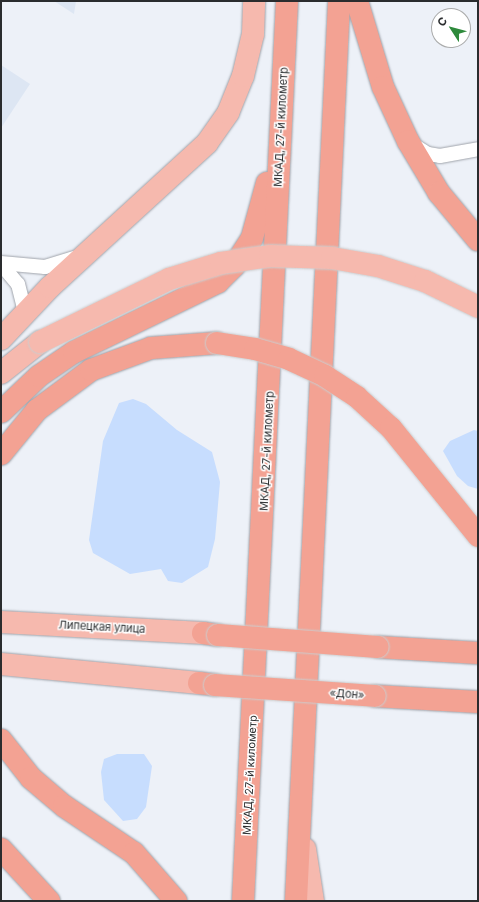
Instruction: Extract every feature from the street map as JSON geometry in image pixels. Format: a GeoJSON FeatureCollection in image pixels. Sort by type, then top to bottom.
{"type":"FeatureCollection","features":[{"type":"Feature","properties":{"kind":"highway","name":"МКАД, 27-й километр"},"geometry":{"type":"LineString","coordinates":[[243,901],[287,1]]}},
{"type":"Feature","properties":{"kind":"highway"},"geometry":{"type":"LineString","coordinates":[[296,901],[302,806],[339,1]]}},
{"type":"Feature","properties":{"kind":"highway"},"geometry":{"type":"LineString","coordinates":[[357,1],[382,87],[408,141],[439,193],[478,240]]}},
{"type":"Feature","properties":{"kind":"highway"},"geometry":{"type":"LineString","coordinates":[[1,412],[39,376],[74,352],[207,289],[234,266],[252,238],[263,210],[283,98]]}},
{"type":"Feature","properties":{"kind":"highway"},"geometry":{"type":"LineString","coordinates":[[1,454],[37,410],[91,370],[151,348],[217,343],[255,348],[289,359],[325,376],[357,397],[390,428],[478,536]]}},
{"type":"Feature","properties":{"kind":"highway"},"geometry":{"type":"LineString","coordinates":[[210,634],[478,653]]}},
{"type":"Feature","properties":{"kind":"highway","name":"«Дон»"},"geometry":{"type":"LineString","coordinates":[[207,684],[478,702]]}},
{"type":"Feature","properties":{"kind":"highway"},"geometry":{"type":"LineString","coordinates":[[1,740],[31,778],[64,806],[134,853],[176,901]]}},
{"type":"Feature","properties":{"kind":"highway"},"geometry":{"type":"LineString","coordinates":[[1,849],[49,901]]}},
{"type":"Feature","properties":{"kind":"main road"},"geometry":{"type":"LineString","coordinates":[[1,340],[25,313],[86,253],[174,176],[217,130],[236,95],[248,59],[254,1]]}},
{"type":"Feature","properties":{"kind":"main road"},"geometry":{"type":"LineString","coordinates":[[1,373],[40,342],[129,296],[169,279],[221,263],[270,256],[332,258],[378,266],[425,281],[478,307]]}},
{"type":"Feature","properties":{"kind":"main road","name":"Липецкая улица"},"geometry":{"type":"LineString","coordinates":[[1,622],[210,634]]}},
{"type":"Feature","properties":{"kind":"main road"},"geometry":{"type":"LineString","coordinates":[[1,664],[207,684]]}},
{"type":"Feature","properties":{"kind":"main road"},"geometry":{"type":"LineString","coordinates":[[302,806],[313,901]]}},
{"type":"Feature","properties":{"kind":"street"},"geometry":{"type":"LineString","coordinates":[[408,141],[428,154],[440,156],[478,149]]}},
{"type":"Feature","properties":{"kind":"street"},"geometry":{"type":"LineString","coordinates":[[1,263],[45,267],[86,253]]}},
{"type":"Feature","properties":{"kind":"street"},"geometry":{"type":"LineString","coordinates":[[1,263],[18,284],[25,313]]}},
{"type":"Feature","properties":{"kind":"shaded area"},"geometry":{"type":"Polygon","coordinates":[[[54,1],[76,1],[74,14],[54,1]]]}},
{"type":"Feature","properties":{"kind":"shaded area"},"geometry":{"type":"Polygon","coordinates":[[[1,65],[30,84],[1,128],[1,65]]]}},
{"type":"Feature","properties":{"kind":"shaded area"},"geometry":{"type":"Polygon","coordinates":[[[133,399],[146,404],[177,430],[212,452],[220,482],[215,539],[208,567],[182,583],[168,581],[161,569],[130,574],[93,553],[89,540],[103,441],[119,403],[133,399]]]}},
{"type":"Feature","properties":{"kind":"shaded area"},"geometry":{"type":"Polygon","coordinates":[[[474,430],[478,431],[478,489],[468,486],[457,476],[443,451],[450,441],[474,430]]]}},
{"type":"Feature","properties":{"kind":"shaded area"},"geometry":{"type":"Polygon","coordinates":[[[117,754],[144,754],[152,766],[146,807],[137,819],[123,821],[104,800],[101,772],[104,759],[117,754]]]}}]}
